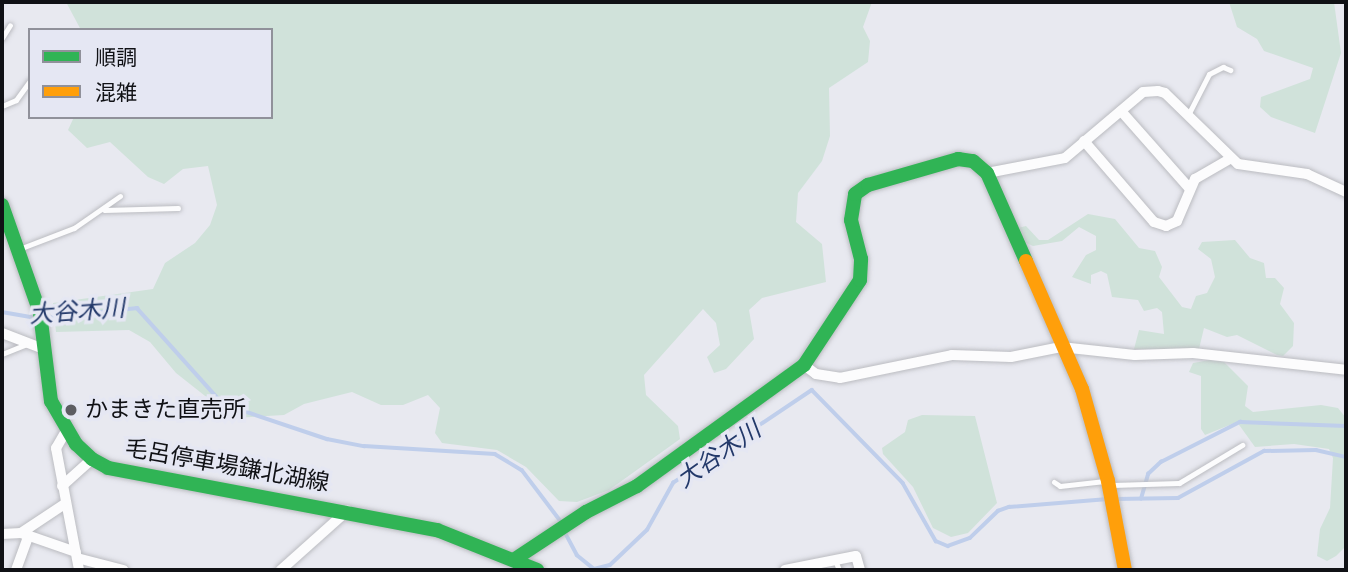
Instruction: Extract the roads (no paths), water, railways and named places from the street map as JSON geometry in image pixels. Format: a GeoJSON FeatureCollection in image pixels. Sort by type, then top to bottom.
{"type":"FeatureCollection","features":[{"type":"Feature","properties":{"kind":"street"},"geometry":{"type":"LineString","coordinates":[[988,173],[1056,161],[1143,92],[1158,92],[1188,115],[1229,159],[1251,168],[1307,174],[1346,192]]}},
{"type":"Feature","properties":{"kind":"street"},"geometry":{"type":"LineString","coordinates":[[1121,111],[1190,190]]}},
{"type":"Feature","properties":{"kind":"street"},"geometry":{"type":"LineString","coordinates":[[1084,141],[1154,222],[1166,226],[1177,221],[1195,180],[1229,159]]}},
{"type":"Feature","properties":{"kind":"street"},"geometry":{"type":"LineString","coordinates":[[515,559],[570,523],[637,486],[804,365],[860,280],[861,259],[851,220],[855,194],[868,185],[958,159],[973,162],[988,173],[1090,409],[1109,486],[1125,570]]}},
{"type":"Feature","properties":{"kind":"street","name":"毛呂停車場鎌北湖線"},"geometry":{"type":"LineString","coordinates":[[2,205],[19,248],[41,319],[51,401],[66,431],[92,459],[107,468],[436,530],[515,559],[537,570]]}},
{"type":"Feature","properties":{"kind":"street"},"geometry":{"type":"LineString","coordinates":[[2,332],[44,349]]}},
{"type":"Feature","properties":{"kind":"street"},"geometry":{"type":"LineString","coordinates":[[804,365],[816,374],[839,378],[952,355],[1011,357],[1061,347],[1135,355],[1193,353],[1346,370]]}},
{"type":"Feature","properties":{"kind":"street"},"geometry":{"type":"LineString","coordinates":[[66,431],[56,448],[79,570]]}},
{"type":"Feature","properties":{"kind":"street"},"geometry":{"type":"LineString","coordinates":[[62,486],[92,459]]}},
{"type":"Feature","properties":{"kind":"street"},"geometry":{"type":"LineString","coordinates":[[16,570],[25,534],[66,503]]}},
{"type":"Feature","properties":{"kind":"street"},"geometry":{"type":"LineString","coordinates":[[281,570],[347,512]]}},
{"type":"Feature","properties":{"kind":"street"},"geometry":{"type":"LineString","coordinates":[[2,534],[25,534],[76,555],[123,570]]}},
{"type":"Feature","properties":{"kind":"street"},"geometry":{"type":"LineString","coordinates":[[785,570],[837,565],[856,556],[860,570]]}},
{"type":"Feature","properties":{"kind":"lane"},"geometry":{"type":"LineString","coordinates":[[2,38],[10,25]]}},
{"type":"Feature","properties":{"kind":"lane"},"geometry":{"type":"LineString","coordinates":[[1188,115],[1209,74],[1223,67],[1230,70]]}},
{"type":"Feature","properties":{"kind":"lane"},"geometry":{"type":"LineString","coordinates":[[2,106],[16,100],[28,84]]}},
{"type":"Feature","properties":{"kind":"lane"},"geometry":{"type":"LineString","coordinates":[[19,248],[74,228],[104,210],[120,195]]}},
{"type":"Feature","properties":{"kind":"lane"},"geometry":{"type":"LineString","coordinates":[[104,210],[178,208]]}},
{"type":"Feature","properties":{"kind":"lane"},"geometry":{"type":"LineString","coordinates":[[2,354],[27,344]]}},
{"type":"Feature","properties":{"kind":"lane"},"geometry":{"type":"LineString","coordinates":[[1054,482],[1109,486],[1179,483],[1242,445]]}},
{"type":"Feature","properties":{"kind":"waterway","name":"大谷木川"},"geometry":{"type":"LineString","coordinates":[[45,318],[137,308],[223,404],[327,439],[364,446],[495,454],[522,470],[563,524]]}},
{"type":"Feature","properties":{"kind":"waterway","name":"大谷木川"},"geometry":{"type":"LineString","coordinates":[[2,312],[37,318]]}},
{"type":"Feature","properties":{"kind":"waterway","name":"大谷木川"},"geometry":{"type":"LineString","coordinates":[[565,532],[577,555],[594,569],[610,565],[647,530],[673,483],[812,390],[903,483],[936,541],[948,546],[970,538],[998,511],[1009,507],[1108,499]]}},
{"type":"Feature","properties":{"kind":"waterway"},"geometry":{"type":"LineString","coordinates":[[1141,499],[1148,474],[1161,462],[1240,422],[1346,426]]}},
{"type":"Feature","properties":{"kind":"waterway","name":"大谷木川"},"geometry":{"type":"LineString","coordinates":[[1116,499],[1178,498],[1264,451],[1316,450],[1346,457]]}},
{"type":"Feature","properties":{"kind":"place","name":"かまきた直売所"},"geometry":{"type":"Point","coordinates":[71,410]}}]}
